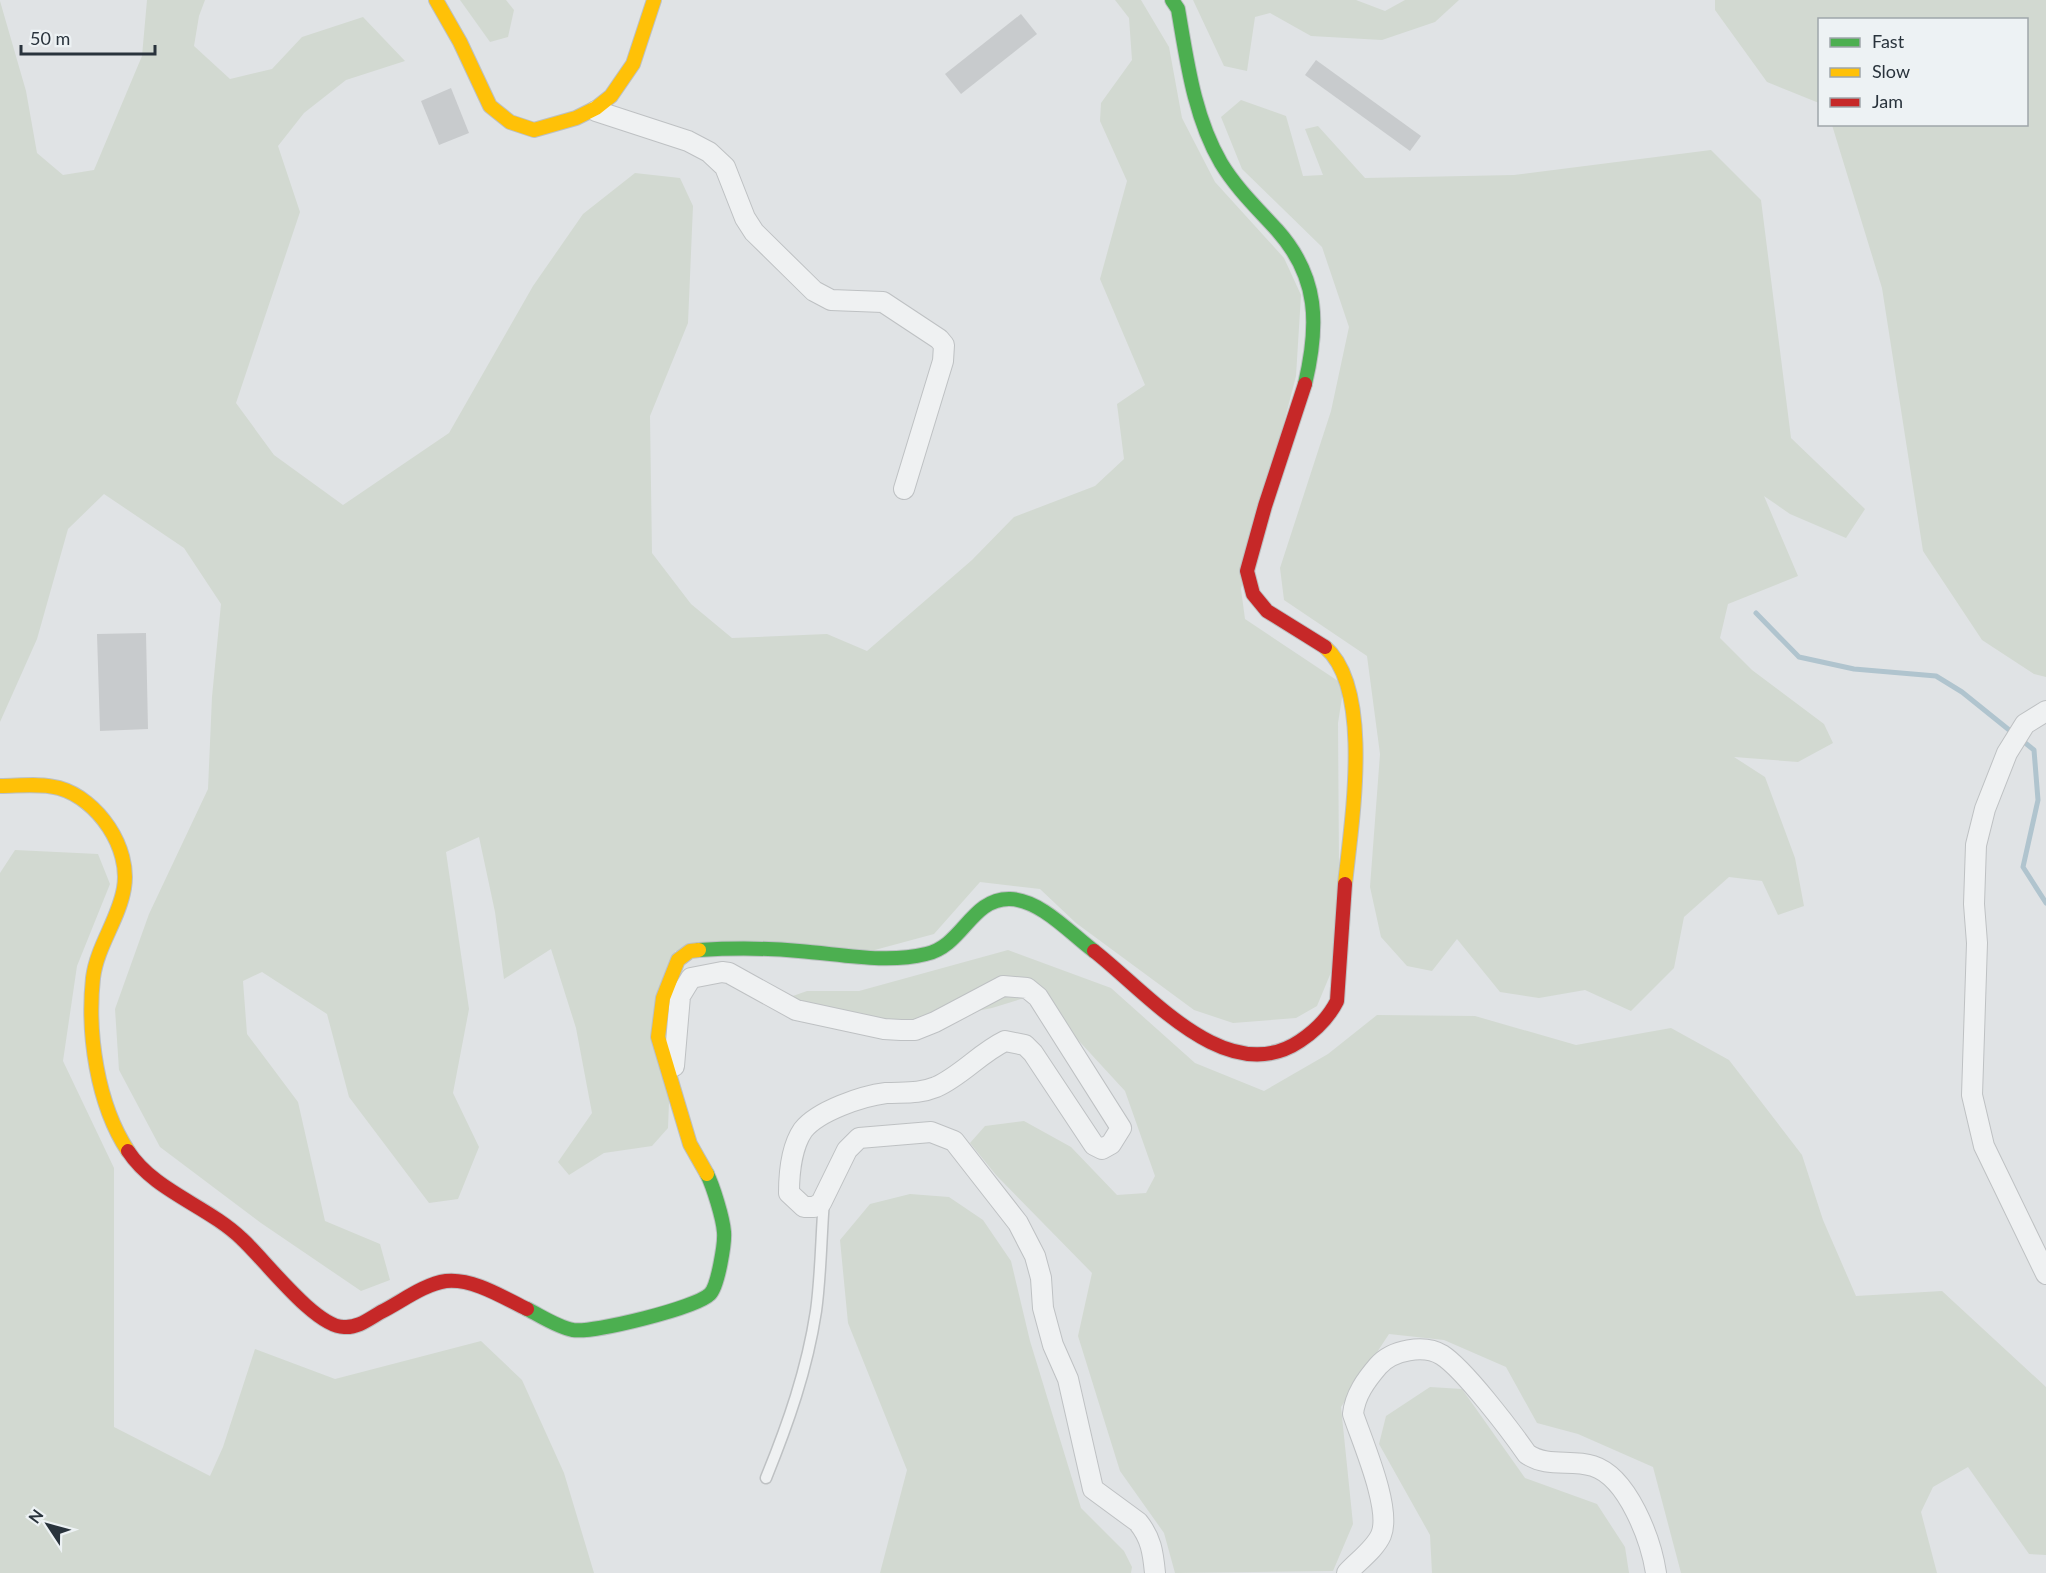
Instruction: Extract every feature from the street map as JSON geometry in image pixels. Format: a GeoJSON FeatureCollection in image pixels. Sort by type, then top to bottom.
{"type":"FeatureCollection","features":[{"type":"Feature","properties":{"kind":"main road"},"geometry":{"type":"LineString","coordinates":[[435,0],[463,46],[490,105],[510,121],[533,130],[572,121],[596,111],[614,95],[629,72],[642,42],[654,0]]}},
{"type":"Feature","properties":{"kind":"main road"},"geometry":{"type":"LineString","coordinates":[[0,786],[47,786],[74,794],[104,820],[125,860],[124,890],[97,952],[93,982],[99,1071],[107,1104],[120,1140],[142,1167],[212,1214],[244,1240],[299,1297],[335,1326],[356,1326],[432,1285],[446,1281],[458,1281],[487,1290],[574,1330],[639,1320],[699,1301],[710,1294],[716,1285],[724,1232],[709,1178],[690,1144],[674,1097],[658,1037],[663,998],[682,955],[707,949],[777,949],[864,958],[928,954],[953,940],[979,907],[989,901],[1024,901],[1036,907],[1107,962],[1173,1020],[1224,1047],[1260,1058],[1272,1056],[1301,1042],[1333,1011],[1337,1001],[1354,788],[1354,739],[1350,695],[1344,671],[1334,655],[1308,634],[1257,601],[1249,586],[1247,571],[1311,362],[1314,316],[1310,288],[1302,268],[1278,231],[1233,181],[1211,145],[1198,104],[1178,9],[1172,0]]}},
{"type":"Feature","properties":{"kind":"street"},"geometry":{"type":"LineString","coordinates":[[596,111],[688,141],[709,152],[725,167],[745,218],[754,232],[814,291],[831,300],[883,302],[939,339],[944,345],[943,361],[904,489]]}},
{"type":"Feature","properties":{"kind":"street"},"geometry":{"type":"LineString","coordinates":[[2046,711],[2025,724],[2007,753],[1985,809],[1976,845],[1974,904],[1977,943],[1972,1095],[1984,1146],[2046,1274]]}},
{"type":"Feature","properties":{"kind":"street"},"geometry":{"type":"LineString","coordinates":[[674,1097],[674,1052],[680,996],[691,978],[729,973],[796,1010],[884,1029],[901,1030],[915,1029],[935,1022],[1003,986],[1027,988],[1038,997],[1121,1128],[1111,1144],[1098,1148],[1033,1053],[1025,1045],[1005,1041],[937,1086],[919,1092],[885,1094],[852,1101],[804,1129],[795,1145],[789,1193],[804,1208],[814,1207],[824,1197],[847,1150],[859,1138],[930,1132],[954,1141],[1018,1223],[1035,1256],[1041,1278],[1043,1308],[1053,1345],[1068,1379],[1093,1489],[1144,1529],[1150,1538],[1155,1573]]}},
{"type":"Feature","properties":{"kind":"street"},"geometry":{"type":"LineString","coordinates":[[1347,1573],[1376,1544],[1383,1524],[1382,1504],[1353,1414],[1354,1404],[1366,1379],[1385,1358],[1408,1350],[1430,1351],[1450,1361],[1527,1454],[1537,1461],[1593,1466],[1615,1479],[1644,1526],[1656,1573]]}},
{"type":"Feature","properties":{"kind":"lane"},"geometry":{"type":"LineString","coordinates":[[766,1478],[792,1414],[806,1360],[816,1310],[824,1197]]}},
{"type":"Feature","properties":{"kind":"shaded area"},"geometry":{"type":"Polygon","coordinates":[[[147,0],[205,0],[199,16],[194,46],[230,79],[272,69],[302,37],[363,17],[405,61],[346,80],[304,113],[278,146],[300,212],[236,403],[274,455],[343,505],[449,433],[533,286],[583,214],[635,173],[680,178],[693,206],[688,323],[650,416],[652,553],[691,604],[732,638],[827,634],[867,651],[972,560],[1014,517],[1095,486],[1124,459],[1117,404],[1145,385],[1100,279],[1127,181],[1100,121],[1101,103],[1132,60],[1129,18],[1115,0],[1141,0],[1169,47],[1182,118],[1215,182],[1284,258],[1301,295],[1296,376],[1241,589],[1245,619],[1344,685],[1338,723],[1339,864],[1332,970],[1317,1006],[1296,1018],[1233,1023],[1194,1010],[1076,923],[1040,889],[980,882],[934,934],[871,951],[675,951],[668,1128],[652,1146],[604,1153],[569,1175],[558,1162],[592,1113],[576,1028],[551,949],[504,979],[495,912],[479,837],[446,852],[469,1009],[453,1093],[479,1147],[458,1199],[429,1203],[349,1097],[327,1014],[262,972],[243,981],[247,1034],[298,1102],[325,1221],[380,1244],[390,1280],[361,1291],[261,1223],[160,1147],[119,1070],[115,1009],[149,914],[208,789],[212,697],[221,604],[184,548],[104,494],[68,529],[37,639],[0,722],[0,1],[26,91],[37,153],[63,175],[94,170],[142,56],[147,0]]]}},
{"type":"Feature","properties":{"kind":"shaded area"},"geometry":{"type":"Polygon","coordinates":[[[460,0],[506,0],[514,10],[508,37],[490,42],[460,0]]]}},
{"type":"Feature","properties":{"kind":"shaded area"},"geometry":{"type":"Polygon","coordinates":[[[1193,0],[1356,0],[1385,11],[1405,0],[1459,0],[1435,22],[1382,40],[1311,36],[1270,13],[1255,17],[1247,71],[1224,66],[1193,0]]]}},
{"type":"Feature","properties":{"kind":"shaded area"},"geometry":{"type":"Polygon","coordinates":[[[1715,0],[2046,0],[2046,677],[2034,674],[1982,640],[1923,551],[1882,288],[1832,126],[2028,126],[2028,18],[1818,18],[1818,103],[1767,82],[1715,10],[1715,0]]]}},
{"type":"Feature","properties":{"kind":"shaded area"},"geometry":{"type":"Polygon","coordinates":[[[1241,100],[1286,116],[1303,176],[1323,175],[1305,129],[1318,126],[1365,178],[1514,175],[1711,150],[1761,200],[1791,438],[1865,509],[1846,538],[1790,514],[1764,496],[1798,576],[1728,604],[1720,638],[1752,670],[1824,724],[1833,743],[1798,762],[1734,757],[1765,777],[1795,858],[1804,906],[1778,915],[1762,881],[1729,877],[1684,917],[1674,968],[1631,1011],[1585,990],[1539,998],[1500,992],[1457,939],[1432,971],[1407,966],[1381,937],[1370,887],[1380,754],[1367,656],[1284,600],[1280,568],[1331,411],[1349,327],[1322,247],[1242,169],[1221,117],[1241,100]]]}},
{"type":"Feature","properties":{"kind":"shaded area"},"geometry":{"type":"Polygon","coordinates":[[[15,850],[98,854],[110,884],[77,966],[63,1061],[114,1168],[114,1427],[210,1476],[223,1447],[255,1349],[335,1379],[481,1341],[522,1380],[564,1473],[594,1573],[0,1573],[0,873],[15,850]]]}},
{"type":"Feature","properties":{"kind":"shaded area"},"geometry":{"type":"Polygon","coordinates":[[[1008,950],[1111,988],[1195,1063],[1264,1091],[1328,1054],[1377,1015],[1475,1016],[1576,1045],[1671,1028],[1729,1060],[1802,1155],[1823,1220],[1856,1296],[1942,1291],[2046,1387],[2046,1555],[2029,1554],[1968,1467],[1933,1487],[1921,1512],[1937,1573],[1681,1573],[1653,1467],[1578,1434],[1537,1423],[1506,1367],[1444,1340],[1389,1334],[1341,1407],[1353,1524],[1333,1571],[1175,1573],[1164,1533],[1120,1471],[1078,1336],[1092,1273],[996,1175],[970,1143],[985,1126],[1024,1121],[1071,1147],[1117,1195],[1146,1193],[1155,1176],[1125,1091],[1056,1016],[1024,998],[992,1008],[896,1027],[789,1006],[790,997],[807,991],[859,991],[1008,950]]]}},
{"type":"Feature","properties":{"kind":"shaded area"},"geometry":{"type":"Polygon","coordinates":[[[910,1194],[949,1197],[983,1220],[1011,1261],[1030,1341],[1081,1508],[1124,1551],[1132,1567],[1131,1573],[880,1573],[907,1470],[848,1323],[840,1240],[870,1204],[910,1194]]]}},
{"type":"Feature","properties":{"kind":"shaded area"},"geometry":{"type":"Polygon","coordinates":[[[1430,1387],[1462,1389],[1525,1478],[1597,1504],[1625,1547],[1629,1573],[1432,1573],[1430,1535],[1379,1444],[1386,1416],[1430,1387]]]}},
{"type":"Feature","properties":{"kind":"building"},"geometry":{"type":"Polygon","coordinates":[[[1021,14],[1037,34],[961,94],[945,74],[1021,14]]]}},
{"type":"Feature","properties":{"kind":"building"},"geometry":{"type":"Polygon","coordinates":[[[1316,60],[1421,136],[1410,151],[1305,75],[1316,60]]]}},
{"type":"Feature","properties":{"kind":"building"},"geometry":{"type":"Polygon","coordinates":[[[451,88],[469,133],[439,145],[421,101],[451,88]]]}},
{"type":"Feature","properties":{"kind":"building"},"geometry":{"type":"Polygon","coordinates":[[[146,633],[148,729],[100,731],[97,634],[146,633]]]}},
{"type":"Feature","properties":{"kind":"waterway"},"geometry":{"type":"LineString","coordinates":[[1756,613],[1799,657],[1854,669],[1936,676],[1962,692],[2034,750],[2038,800],[2023,867],[2046,903]]}},
{"type":"Feature","properties":{"kind":"traffic: fast"},"geometry":{"type":"LineString","coordinates":[[1172,0],[1178,9],[1188,68],[1198,108],[1212,145],[1233,181],[1291,248],[1308,284],[1313,322],[1310,362],[1305,384]]}},
{"type":"Feature","properties":{"kind":"traffic: fast"},"geometry":{"type":"LineString","coordinates":[[699,950],[762,949],[879,958],[911,957],[939,949],[986,906],[1010,899],[1022,901],[1044,911],[1094,951]]}},
{"type":"Feature","properties":{"kind":"traffic: fast"},"geometry":{"type":"LineString","coordinates":[[527,1309],[561,1326],[573,1330],[584,1330],[622,1324],[666,1312],[701,1300],[710,1294],[718,1274],[724,1232],[707,1174]]}},
{"type":"Feature","properties":{"kind":"traffic: slow"},"geometry":{"type":"LineString","coordinates":[[436,0],[460,42],[490,106],[510,122],[534,130],[576,118],[596,108],[611,96],[633,64],[654,0]]}},
{"type":"Feature","properties":{"kind":"traffic: slow"},"geometry":{"type":"LineString","coordinates":[[1325,647],[1340,667],[1350,693],[1354,725],[1356,759],[1345,884]]}},
{"type":"Feature","properties":{"kind":"traffic: slow"},"geometry":{"type":"LineString","coordinates":[[0,786],[45,786],[59,788],[73,794],[99,814],[117,842],[125,873],[124,888],[118,911],[95,966],[92,1022],[93,1045],[102,1090],[117,1132],[128,1151]]}},
{"type":"Feature","properties":{"kind":"traffic: slow"},"geometry":{"type":"LineString","coordinates":[[699,950],[690,951],[678,960],[663,998],[658,1037],[690,1144],[707,1174]]}},
{"type":"Feature","properties":{"kind":"traffic: jam"},"geometry":{"type":"LineString","coordinates":[[1305,384],[1265,506],[1247,571],[1253,594],[1267,611],[1325,647]]}},
{"type":"Feature","properties":{"kind":"traffic: jam"},"geometry":{"type":"LineString","coordinates":[[1094,951],[1164,1011],[1190,1030],[1217,1045],[1245,1054],[1272,1053],[1300,1041],[1311,1033],[1326,1018],[1337,1001],[1345,884]]}},
{"type":"Feature","properties":{"kind":"traffic: jam"},"geometry":{"type":"LineString","coordinates":[[128,1151],[152,1177],[228,1227],[305,1304],[332,1324],[344,1327],[359,1325],[421,1289],[446,1281],[477,1286],[527,1309]]}}]}
